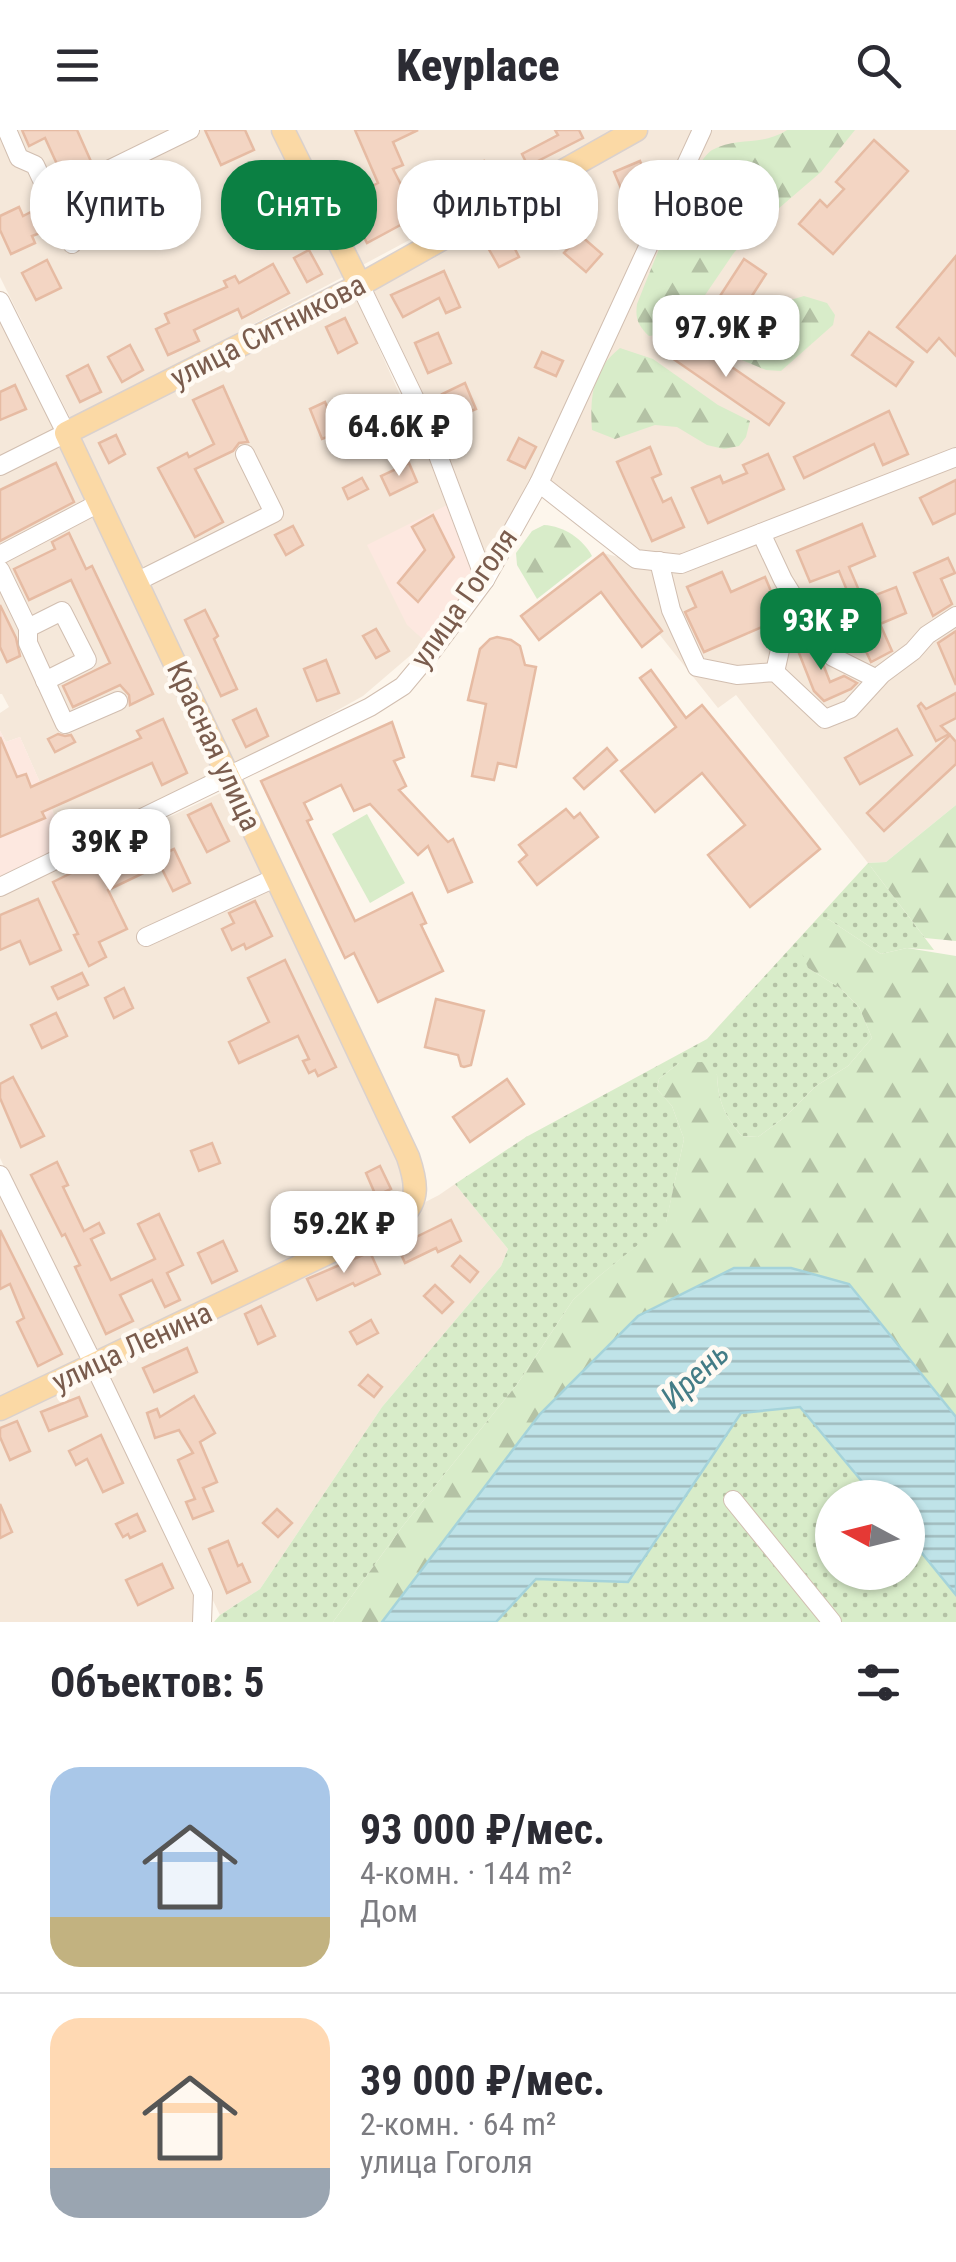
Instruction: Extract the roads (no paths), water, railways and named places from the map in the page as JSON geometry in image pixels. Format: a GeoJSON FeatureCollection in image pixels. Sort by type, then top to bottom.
{"type":"FeatureCollection","features":[{"type":"Feature","properties":{"kind":"main road"},"geometry":{"type":"LineString","coordinates":[[283,130],[360,286]]}},
{"type":"Feature","properties":{"kind":"main road","name":"улица Ситникова"},"geometry":{"type":"LineString","coordinates":[[66,433],[360,286],[636,130]]}},
{"type":"Feature","properties":{"kind":"main road","name":"Красная улица"},"geometry":{"type":"LineString","coordinates":[[66,433],[408,1157],[416,1195]]}},
{"type":"Feature","properties":{"kind":"main road","name":"улица Ленина"},"geometry":{"type":"LineString","coordinates":[[0,1409],[399,1219],[416,1195]]}},
{"type":"Feature","properties":{"kind":"street"},"geometry":{"type":"LineString","coordinates":[[7,130],[19,158],[30,163]]}},
{"type":"Feature","properties":{"kind":"street"},"geometry":{"type":"LineString","coordinates":[[129,160],[190,130]]}},
{"type":"Feature","properties":{"kind":"street","name":"улица Гоголя"},"geometry":{"type":"LineString","coordinates":[[0,887],[370,706],[403,686],[485,580],[539,483],[702,130]]}},
{"type":"Feature","properties":{"kind":"street"},"geometry":{"type":"LineString","coordinates":[[360,286],[424,418],[485,580]]}},
{"type":"Feature","properties":{"kind":"street","name":"Красная улица"},"geometry":{"type":"LineString","coordinates":[[0,301],[66,433]]}},
{"type":"Feature","properties":{"kind":"street","name":"улица Ситникова"},"geometry":{"type":"LineString","coordinates":[[0,466],[66,433]]}},
{"type":"Feature","properties":{"kind":"street"},"geometry":{"type":"LineString","coordinates":[[136,582],[274,514],[244,454]]}},
{"type":"Feature","properties":{"kind":"street"},"geometry":{"type":"LineString","coordinates":[[539,483],[636,559],[681,564],[956,457]]}},
{"type":"Feature","properties":{"kind":"street"},"geometry":{"type":"LineString","coordinates":[[0,555],[99,503]]}},
{"type":"Feature","properties":{"kind":"street"},"geometry":{"type":"LineString","coordinates":[[760,533],[783,580],[833,656],[878,679]]}},
{"type":"Feature","properties":{"kind":"street"},"geometry":{"type":"LineString","coordinates":[[659,562],[671,610],[698,666],[737,675],[775,672],[826,720],[850,709],[926,635],[956,616]]}},
{"type":"Feature","properties":{"kind":"street"},"geometry":{"type":"LineString","coordinates":[[0,570],[28,628],[28,643],[65,724],[118,701]]}},
{"type":"Feature","properties":{"kind":"street"},"geometry":{"type":"LineString","coordinates":[[775,672],[782,641],[800,607]]}},
{"type":"Feature","properties":{"kind":"street"},"geometry":{"type":"LineString","coordinates":[[28,628],[62,611],[86,660],[46,680]]}},
{"type":"Feature","properties":{"kind":"street"},"geometry":{"type":"LineString","coordinates":[[146,937],[277,877]]}},
{"type":"Feature","properties":{"kind":"street"},"geometry":{"type":"LineString","coordinates":[[0,1175],[204,1593],[202,1622]]}},
{"type":"Feature","properties":{"kind":"street"},"geometry":{"type":"LineString","coordinates":[[733,1500],[832,1622]]}},
{"type":"Feature","properties":{"kind":"water","name":"Ирень"},"geometry":{"type":"Polygon","coordinates":[[[734,1268],[791,1268],[849,1284],[956,1417],[956,1595],[925,1557],[925,1480],[861,1480],[800,1407],[741,1413],[628,1582],[536,1579],[496,1622],[382,1622],[540,1414],[638,1316],[734,1268]]]}}]}
